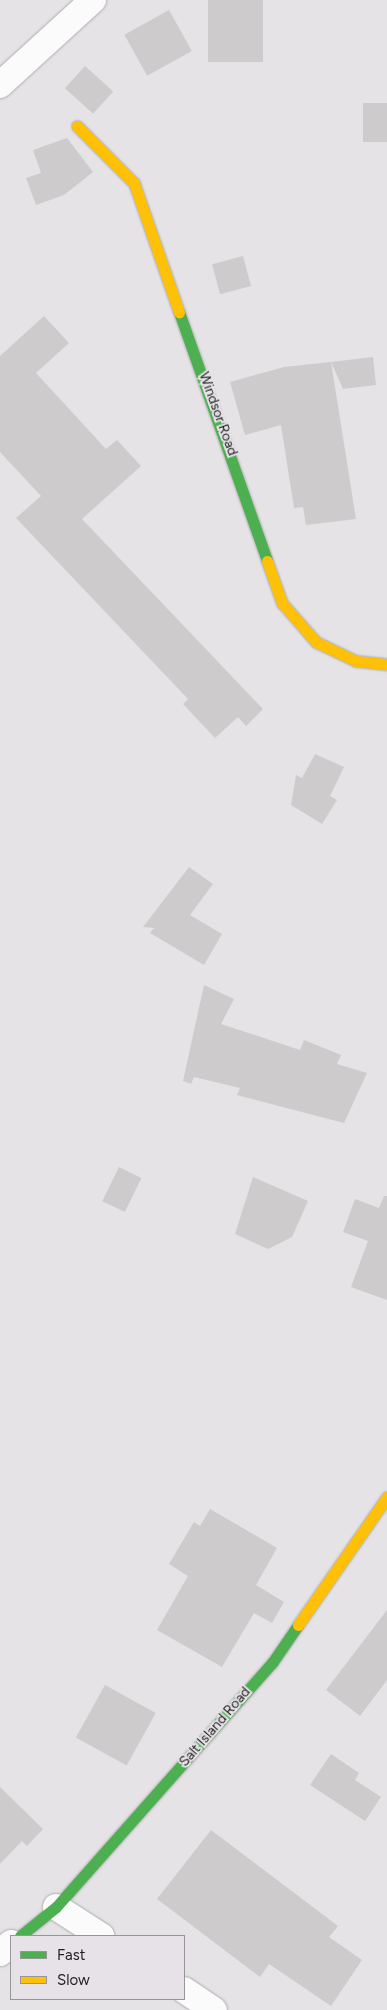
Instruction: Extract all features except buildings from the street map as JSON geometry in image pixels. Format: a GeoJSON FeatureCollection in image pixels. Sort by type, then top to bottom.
{"type":"FeatureCollection","features":[{"type":"Feature","properties":{"kind":"street"},"geometry":{"type":"LineString","coordinates":[[0,85],[93,0]]}},
{"type":"Feature","properties":{"kind":"street","name":"Windsor Road"},"geometry":{"type":"LineString","coordinates":[[77,126],[134,183],[282,603],[316,642],[356,661],[387,664]]}},
{"type":"Feature","properties":{"kind":"street","name":"Salt Island Road"},"geometry":{"type":"LineString","coordinates":[[21,1935],[56,1907],[272,1663],[387,1497]]}},
{"type":"Feature","properties":{"kind":"street"},"geometry":{"type":"LineString","coordinates":[[56,1907],[99,1935]]}},
{"type":"Feature","properties":{"kind":"street"},"geometry":{"type":"LineString","coordinates":[[0,1953],[10,1945]]}},
{"type":"Feature","properties":{"kind":"street"},"geometry":{"type":"LineString","coordinates":[[185,1991],[214,2010]]}},
{"type":"Feature","properties":{"kind":"traffic: fast"},"geometry":{"type":"LineString","coordinates":[[179,312],[267,561]]}},
{"type":"Feature","properties":{"kind":"traffic: fast"},"geometry":{"type":"LineString","coordinates":[[21,1935],[56,1907],[272,1663],[298,1625]]}},
{"type":"Feature","properties":{"kind":"traffic: slow"},"geometry":{"type":"LineString","coordinates":[[77,126],[134,183],[179,312]]}},
{"type":"Feature","properties":{"kind":"traffic: slow"},"geometry":{"type":"LineString","coordinates":[[267,561],[282,603],[316,642],[356,661],[387,664]]}},
{"type":"Feature","properties":{"kind":"traffic: slow"},"geometry":{"type":"LineString","coordinates":[[298,1625],[387,1497]]}}]}
